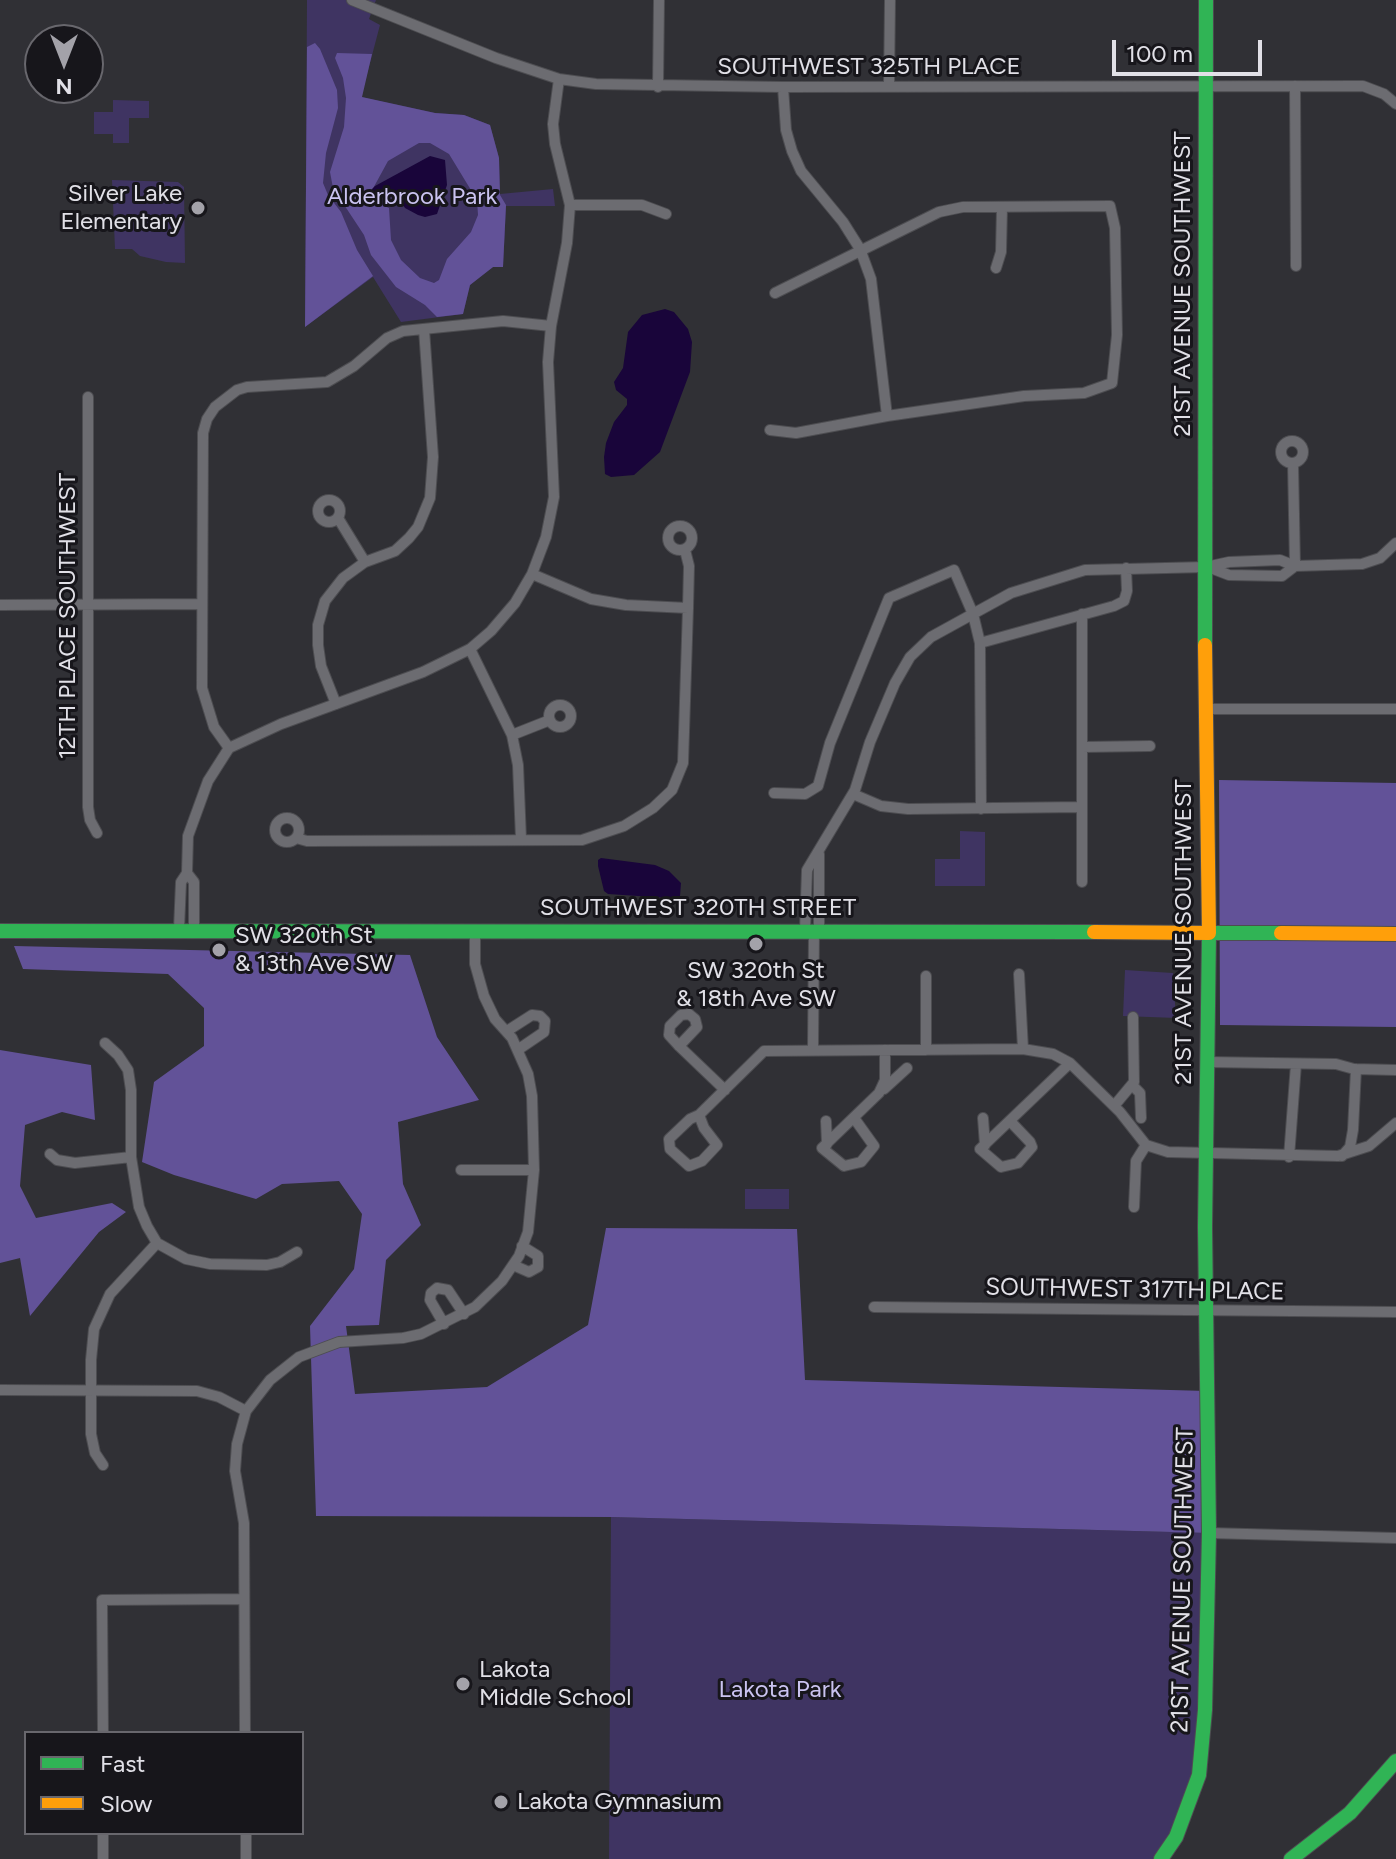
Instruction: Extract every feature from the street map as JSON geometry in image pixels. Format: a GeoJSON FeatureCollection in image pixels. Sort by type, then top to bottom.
{"type":"FeatureCollection","features":[{"type":"Feature","properties":{"kind":"main road","name":"21ST AVENUE SOUTHWEST"},"geometry":{"type":"LineString","coordinates":[[1165,1858],[1190,1805],[1201,1762],[1209,1533],[1206,1310],[1209,933],[1206,0]]}},
{"type":"Feature","properties":{"kind":"main road","name":"SOUTHWEST 320TH STREET"},"geometry":{"type":"LineString","coordinates":[[0,931],[812,930],[1396,934]]}},
{"type":"Feature","properties":{"kind":"main road"},"geometry":{"type":"LineString","coordinates":[[1291,1859],[1350,1813],[1396,1761]]}},
{"type":"Feature","properties":{"kind":"street","name":"SOUTHWEST 325TH PLACE"},"geometry":{"type":"LineString","coordinates":[[352,0],[496,58],[559,79],[616,86],[1363,86],[1384,94],[1396,104]]}},
{"type":"Feature","properties":{"kind":"street"},"geometry":{"type":"LineString","coordinates":[[658,87],[659,0]]}},
{"type":"Feature","properties":{"kind":"street"},"geometry":{"type":"LineString","coordinates":[[889,87],[890,0]]}},
{"type":"Feature","properties":{"kind":"street"},"geometry":{"type":"LineString","coordinates":[[187,929],[181,882],[187,873],[188,836],[208,781],[229,748],[281,724],[423,672],[470,649],[491,631],[515,603],[532,574],[546,537],[554,497],[548,362],[570,205],[553,124],[559,79]]}},
{"type":"Feature","properties":{"kind":"street"},"geometry":{"type":"LineString","coordinates":[[1295,86],[1296,266]]}},
{"type":"Feature","properties":{"kind":"street"},"geometry":{"type":"LineString","coordinates":[[783,87],[786,130],[801,171],[843,222],[860,249],[874,295],[879,365],[887,416]]}},
{"type":"Feature","properties":{"kind":"street"},"geometry":{"type":"LineString","coordinates":[[570,205],[642,205],[666,214]]}},
{"type":"Feature","properties":{"kind":"street"},"geometry":{"type":"LineString","coordinates":[[770,430],[796,433],[1024,396],[1084,393],[1112,383],[1117,335],[1115,228],[1110,206],[963,207],[939,212],[775,293]]}},
{"type":"Feature","properties":{"kind":"street"},"geometry":{"type":"LineString","coordinates":[[996,268],[1001,252],[1002,207]]}},
{"type":"Feature","properties":{"kind":"street"},"geometry":{"type":"LineString","coordinates":[[229,748],[214,727],[202,688],[203,433],[207,419],[227,397],[247,387],[327,382],[354,366],[387,338],[403,331],[503,321],[551,326]]}},
{"type":"Feature","properties":{"kind":"street"},"geometry":{"type":"LineString","coordinates":[[336,704],[321,666],[318,625],[325,601],[343,578],[365,562],[395,551],[409,538],[418,527],[430,498],[433,457],[424,329]]}},
{"type":"Feature","properties":{"kind":"street","name":"12TH PLACE SOUTHWEST"},"geometry":{"type":"LineString","coordinates":[[88,397],[88,807],[97,833]]}},
{"type":"Feature","properties":{"kind":"street"},"geometry":{"type":"LineString","coordinates":[[1293,463],[1295,566]]}},
{"type":"Feature","properties":{"kind":"street"},"geometry":{"type":"LineString","coordinates":[[338,518],[365,562]]}},
{"type":"Feature","properties":{"kind":"street"},"geometry":{"type":"LineString","coordinates":[[813,1050],[812,930],[807,870],[853,794],[870,742],[895,683],[910,657],[931,637],[1011,593],[1085,570],[1206,567],[1229,562],[1280,560],[1295,566],[1362,564],[1380,558],[1396,543]]}},
{"type":"Feature","properties":{"kind":"street"},"geometry":{"type":"LineString","coordinates":[[296,838],[302,841],[582,840],[624,826],[664,799],[677,780],[683,763],[689,566],[685,550]]}},
{"type":"Feature","properties":{"kind":"street"},"geometry":{"type":"LineString","coordinates":[[980,643],[1124,601],[1126,568]]}},
{"type":"Feature","properties":{"kind":"street"},"geometry":{"type":"LineString","coordinates":[[774,793],[805,794],[818,786],[830,743],[889,598],[954,570],[973,614],[980,643],[981,809]]}},
{"type":"Feature","properties":{"kind":"street"},"geometry":{"type":"LineString","coordinates":[[532,574],[591,599],[626,605],[688,608]]}},
{"type":"Feature","properties":{"kind":"street"},"geometry":{"type":"LineString","coordinates":[[0,605],[202,604]]}},
{"type":"Feature","properties":{"kind":"street"},"geometry":{"type":"LineString","coordinates":[[1082,614],[1082,882]]}},
{"type":"Feature","properties":{"kind":"street"},"geometry":{"type":"LineString","coordinates":[[470,649],[512,735],[518,765],[521,839]]}},
{"type":"Feature","properties":{"kind":"street"},"geometry":{"type":"LineString","coordinates":[[1206,709],[1396,709]]}},
{"type":"Feature","properties":{"kind":"street"},"geometry":{"type":"LineString","coordinates":[[512,735],[550,720]]}},
{"type":"Feature","properties":{"kind":"street"},"geometry":{"type":"LineString","coordinates":[[1082,747],[1150,746]]}},
{"type":"Feature","properties":{"kind":"street"},"geometry":{"type":"LineString","coordinates":[[853,794],[881,806],[908,809],[1082,807]]}},
{"type":"Feature","properties":{"kind":"street"},"geometry":{"type":"LineString","coordinates":[[245,1731],[244,1523],[235,1471],[237,1444],[246,1411],[270,1380],[299,1357],[318,1348],[351,1341],[421,1334],[464,1314],[489,1295],[513,1265],[522,1246],[532,1208],[532,1096],[519,1049],[489,1008],[478,981],[475,931]]}},
{"type":"Feature","properties":{"kind":"street"},"geometry":{"type":"LineString","coordinates":[[1019,974],[1023,1049]]}},
{"type":"Feature","properties":{"kind":"street"},"geometry":{"type":"LineString","coordinates":[[926,976],[926,1050]]}},
{"type":"Feature","properties":{"kind":"street"},"geometry":{"type":"LineString","coordinates":[[507,1031],[532,1015],[540,1016],[545,1021],[544,1032],[519,1049]]}},
{"type":"Feature","properties":{"kind":"street"},"geometry":{"type":"LineString","coordinates":[[1114,1106],[1132,1085],[1135,1076],[1133,1017]]}},
{"type":"Feature","properties":{"kind":"street"},"geometry":{"type":"LineString","coordinates":[[105,1043],[128,1070],[131,1157],[139,1207],[157,1243],[186,1259],[210,1264],[267,1265],[280,1262],[297,1252]]}},
{"type":"Feature","properties":{"kind":"street"},"geometry":{"type":"LineString","coordinates":[[679,1046],[725,1090]]}},
{"type":"Feature","properties":{"kind":"street"},"geometry":{"type":"LineString","coordinates":[[699,1115],[704,1128],[717,1145],[702,1161],[689,1166],[670,1149],[668,1142],[764,1051],[1023,1049],[1053,1054],[1070,1063],[1114,1106],[1146,1145],[1168,1152],[1342,1156],[1369,1146],[1396,1123]]}},
{"type":"Feature","properties":{"kind":"street"},"geometry":{"type":"LineString","coordinates":[[879,1093],[885,1080],[885,1050]]}},
{"type":"Feature","properties":{"kind":"street"},"geometry":{"type":"LineString","coordinates":[[1207,1062],[1336,1064],[1356,1069],[1396,1070]]}},
{"type":"Feature","properties":{"kind":"street"},"geometry":{"type":"LineString","coordinates":[[1010,1121],[1032,1146],[1018,1163],[1008,1167],[998,1165],[980,1149],[1070,1063]]}},
{"type":"Feature","properties":{"kind":"street"},"geometry":{"type":"LineString","coordinates":[[1289,1157],[1296,1064]]}},
{"type":"Feature","properties":{"kind":"street"},"geometry":{"type":"LineString","coordinates":[[854,1118],[874,1145],[861,1162],[850,1166],[840,1164],[822,1148],[907,1068]]}},
{"type":"Feature","properties":{"kind":"street"},"geometry":{"type":"LineString","coordinates":[[1342,1156],[1350,1147],[1353,1130],[1356,1069]]}},
{"type":"Feature","properties":{"kind":"street"},"geometry":{"type":"LineString","coordinates":[[1132,1085],[1140,1093],[1141,1118]]}},
{"type":"Feature","properties":{"kind":"street"},"geometry":{"type":"LineString","coordinates":[[983,1118],[985,1145]]}},
{"type":"Feature","properties":{"kind":"street"},"geometry":{"type":"LineString","coordinates":[[826,1121],[827,1144]]}},
{"type":"Feature","properties":{"kind":"street"},"geometry":{"type":"LineString","coordinates":[[1134,1207],[1136,1161],[1146,1145]]}},
{"type":"Feature","properties":{"kind":"street"},"geometry":{"type":"LineString","coordinates":[[50,1154],[57,1160],[75,1163],[131,1157]]}},
{"type":"Feature","properties":{"kind":"street"},"geometry":{"type":"LineString","coordinates":[[461,1170],[534,1170]]}},
{"type":"Feature","properties":{"kind":"street"},"geometry":{"type":"LineString","coordinates":[[103,1465],[92,1445],[92,1344],[103,1305],[157,1243]]}},
{"type":"Feature","properties":{"kind":"street"},"geometry":{"type":"LineString","coordinates":[[513,1265],[529,1272],[538,1267],[538,1256],[522,1246]]}},
{"type":"Feature","properties":{"kind":"street"},"geometry":{"type":"LineString","coordinates":[[444,1324],[430,1300],[434,1290],[441,1287],[448,1290],[464,1314]]}},
{"type":"Feature","properties":{"kind":"street","name":"SOUTHWEST 317TH PLACE"},"geometry":{"type":"LineString","coordinates":[[874,1307],[1396,1312]]}},
{"type":"Feature","properties":{"kind":"street"},"geometry":{"type":"LineString","coordinates":[[0,1390],[197,1391],[219,1397],[246,1411]]}},
{"type":"Feature","properties":{"kind":"street"},"geometry":{"type":"LineString","coordinates":[[1209,1533],[1396,1538]]}},
{"type":"Feature","properties":{"kind":"street"},"geometry":{"type":"LineString","coordinates":[[103,1731],[102,1600],[244,1599]]}},
{"type":"Feature","properties":{"kind":"street"},"geometry":{"type":"LineString","coordinates":[[103,1835],[103,1859]]}},
{"type":"Feature","properties":{"kind":"street"},"geometry":{"type":"LineString","coordinates":[[246,1835],[246,1859]]}},
{"type":"Feature","properties":{"kind":"green space","name":"Alderbrook Park"},"geometry":{"type":"Polygon","coordinates":[[[307,0],[376,0],[369,19],[380,25],[361,97],[435,113],[464,115],[490,125],[499,158],[500,194],[553,189],[555,206],[506,206],[503,267],[493,267],[470,285],[463,314],[401,322],[373,277],[305,327],[307,0]]]}},
{"type":"Feature","properties":{"kind":"green space"},"geometry":{"type":"Polygon","coordinates":[[[113,100],[149,101],[149,118],[129,118],[129,143],[113,143],[113,134],[94,134],[94,112],[113,112],[113,100]]]}},
{"type":"Feature","properties":{"kind":"green space"},"geometry":{"type":"Polygon","coordinates":[[[112,180],[178,182],[184,187],[185,263],[140,256],[132,249],[115,249],[112,180]]]}},
{"type":"Feature","properties":{"kind":"green space"},"geometry":{"type":"Polygon","coordinates":[[[960,831],[985,832],[985,886],[935,886],[935,859],[960,859],[960,831]]]}},
{"type":"Feature","properties":{"kind":"green space"},"geometry":{"type":"Polygon","coordinates":[[[1125,970],[1173,973],[1176,1018],[1123,1016],[1125,970]]]}},
{"type":"Feature","properties":{"kind":"green space"},"geometry":{"type":"Polygon","coordinates":[[[745,1189],[789,1189],[789,1209],[745,1209],[745,1189]]]}},
{"type":"Feature","properties":{"kind":"green space","name":"Lakota Park"},"geometry":{"type":"Polygon","coordinates":[[[611,1517],[1209,1533],[1201,1762],[1161,1859],[609,1859],[611,1517]]]}},
{"type":"Feature","properties":{"kind":"shaded area"},"geometry":{"type":"Polygon","coordinates":[[[315,43],[337,90],[338,108],[326,153],[323,183],[373,276],[305,327],[307,47],[315,43]]]}},
{"type":"Feature","properties":{"kind":"shaded area"},"geometry":{"type":"Polygon","coordinates":[[[337,53],[372,54],[362,97],[435,113],[464,115],[490,125],[499,158],[500,195],[506,205],[503,267],[493,267],[470,285],[463,314],[437,317],[425,305],[396,287],[371,255],[364,235],[333,188],[330,172],[344,127],[346,98],[343,78],[335,58],[337,53]],[[419,143],[388,161],[370,194],[374,201],[389,208],[391,240],[401,260],[420,278],[434,283],[439,280],[447,259],[471,232],[478,215],[477,200],[449,154],[430,143],[419,143]]]}},
{"type":"Feature","properties":{"kind":"shaded area"},"geometry":{"type":"Polygon","coordinates":[[[430,156],[445,160],[447,185],[437,214],[418,215],[405,208],[398,197],[391,195],[381,198],[373,193],[375,186],[430,156]]]}},
{"type":"Feature","properties":{"kind":"shaded area"},"geometry":{"type":"Polygon","coordinates":[[[665,309],[674,312],[688,329],[692,342],[690,372],[660,452],[634,475],[611,477],[605,474],[604,457],[614,422],[627,405],[627,399],[616,390],[614,382],[623,368],[628,332],[642,315],[665,309]]]}},
{"type":"Feature","properties":{"kind":"shaded area"},"geometry":{"type":"Polygon","coordinates":[[[1219,780],[1396,783],[1396,1027],[1220,1025],[1219,780]]]}},
{"type":"Feature","properties":{"kind":"shaded area"},"geometry":{"type":"Polygon","coordinates":[[[601,858],[655,865],[669,871],[681,883],[680,896],[608,894],[604,891],[598,866],[601,858]]]}},
{"type":"Feature","properties":{"kind":"shaded area"},"geometry":{"type":"Polygon","coordinates":[[[14,946],[410,955],[437,1037],[479,1100],[398,1122],[403,1184],[421,1225],[386,1260],[379,1325],[346,1326],[355,1394],[487,1387],[588,1325],[606,1228],[797,1229],[805,1380],[1207,1391],[1209,1533],[611,1517],[316,1516],[310,1326],[354,1269],[362,1214],[339,1181],[282,1184],[256,1199],[174,1175],[142,1162],[154,1082],[204,1046],[204,1008],[168,974],[23,969],[14,946]]]}},
{"type":"Feature","properties":{"kind":"shaded area"},"geometry":{"type":"Polygon","coordinates":[[[0,1050],[91,1065],[95,1120],[62,1112],[25,1125],[20,1186],[36,1218],[112,1203],[126,1212],[99,1232],[30,1316],[20,1258],[0,1263],[0,1050]]]}},
{"type":"Feature","properties":{"kind":"traffic: fast"},"geometry":{"type":"LineString","coordinates":[[1205,645],[1206,0]]}},
{"type":"Feature","properties":{"kind":"traffic: fast"},"geometry":{"type":"LineString","coordinates":[[0,931],[1094,932]]}},
{"type":"Feature","properties":{"kind":"traffic: fast"},"geometry":{"type":"LineString","coordinates":[[1161,1859],[1176,1837],[1199,1775],[1205,1710],[1209,1533],[1205,1227],[1209,933],[1281,933]]}},
{"type":"Feature","properties":{"kind":"traffic: fast"},"geometry":{"type":"LineString","coordinates":[[1291,1859],[1350,1813],[1396,1761]]}},
{"type":"Feature","properties":{"kind":"traffic: slow"},"geometry":{"type":"LineString","coordinates":[[1094,932],[1209,933],[1205,645]]}},
{"type":"Feature","properties":{"kind":"traffic: slow"},"geometry":{"type":"LineString","coordinates":[[1281,933],[1396,934]]}},
{"type":"Feature","properties":{"kind":"place","name":"Silver Lake Elementary"},"geometry":{"type":"Point","coordinates":[198,208]}},
{"type":"Feature","properties":{"kind":"place","name":"SW 320th St & 18th Ave SW"},"geometry":{"type":"Point","coordinates":[756,944]}},
{"type":"Feature","properties":{"kind":"place","name":"SW 320th St & 13th Ave SW"},"geometry":{"type":"Point","coordinates":[219,950]}},
{"type":"Feature","properties":{"kind":"place","name":"Lakota Middle School"},"geometry":{"type":"Point","coordinates":[463,1684]}},
{"type":"Feature","properties":{"kind":"place","name":"Lakota Gymnasium"},"geometry":{"type":"Point","coordinates":[501,1802]}}]}
